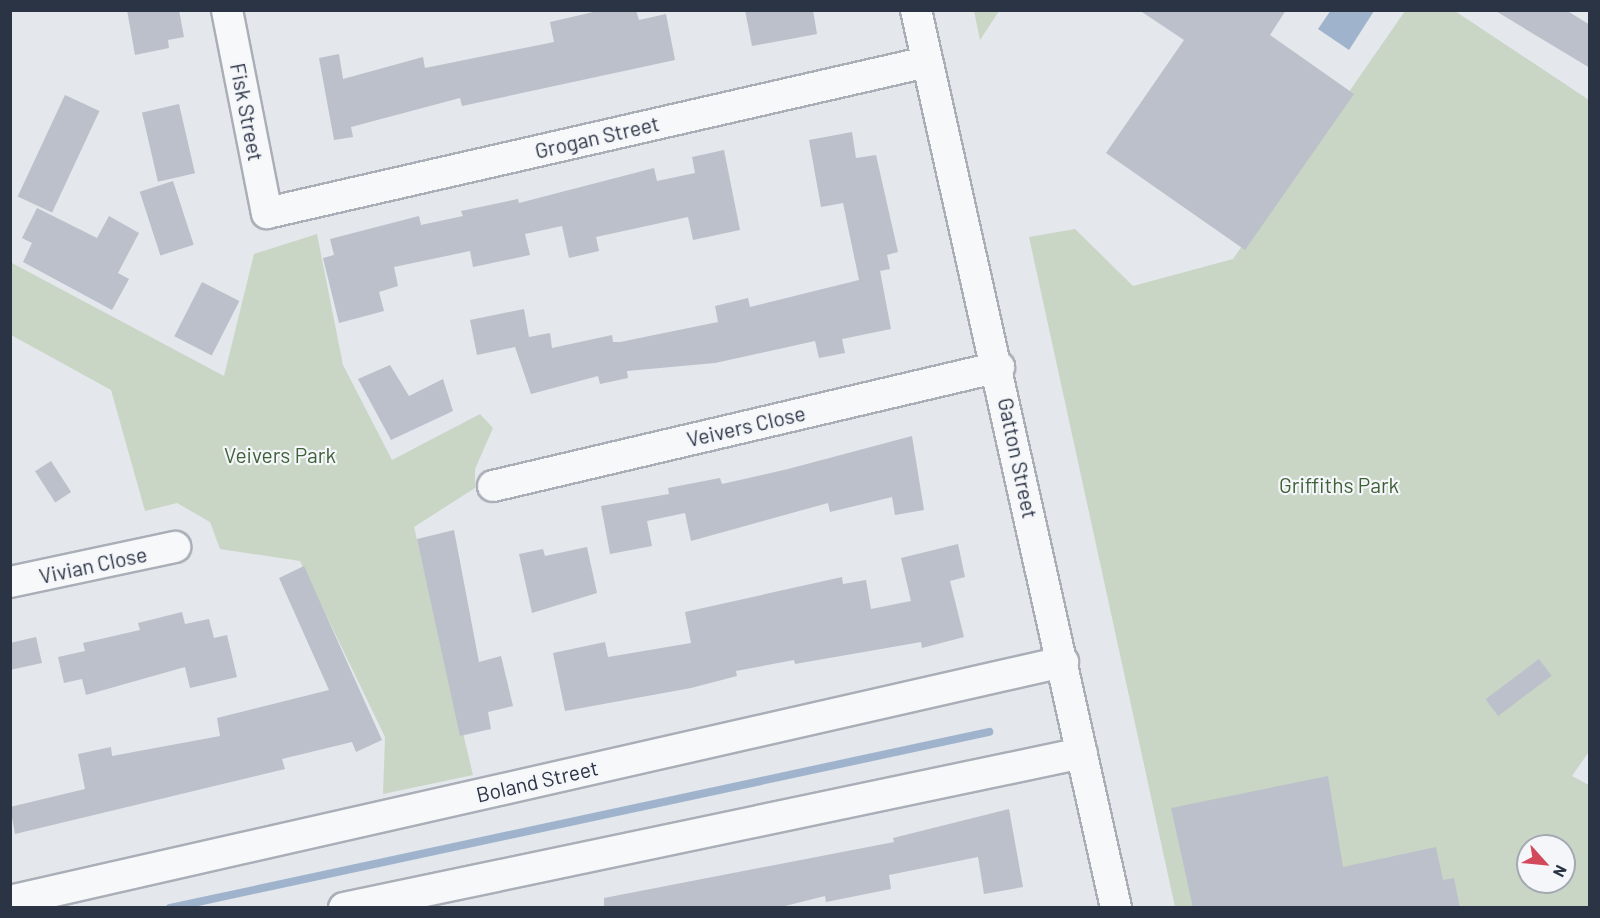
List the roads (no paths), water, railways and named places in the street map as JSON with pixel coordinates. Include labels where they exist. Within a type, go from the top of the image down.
[{"type":"street","name":"Fisk Street","points":[[227,10],[267,213]]},
{"type":"street","name":"Gatton Street","points":[[916,10],[999,367],[1116,908]]},
{"type":"street","name":"Grogan Street","points":[[267,213],[927,62]]},
{"type":"street","name":"Veivers Close","points":[[494,486],[999,367]]},
{"type":"street","name":"Vivian Close","points":[[10,582],[175,547]]},
{"type":"street","name":"Boland Street","points":[[10,900],[1063,662]]},
{"type":"street","points":[[344,908],[424,899],[1082,753]]},
{"type":"water","points":[[1331,10],[1374,10],[1349,50],[1318,29]]},
{"type":"waterway","points":[[170,908],[989,732]]},
{"type":"park label","name":"Veivers Park","points":[[280,455]]},
{"type":"park label","name":"Griffiths Park","points":[[1339,485]]}]
